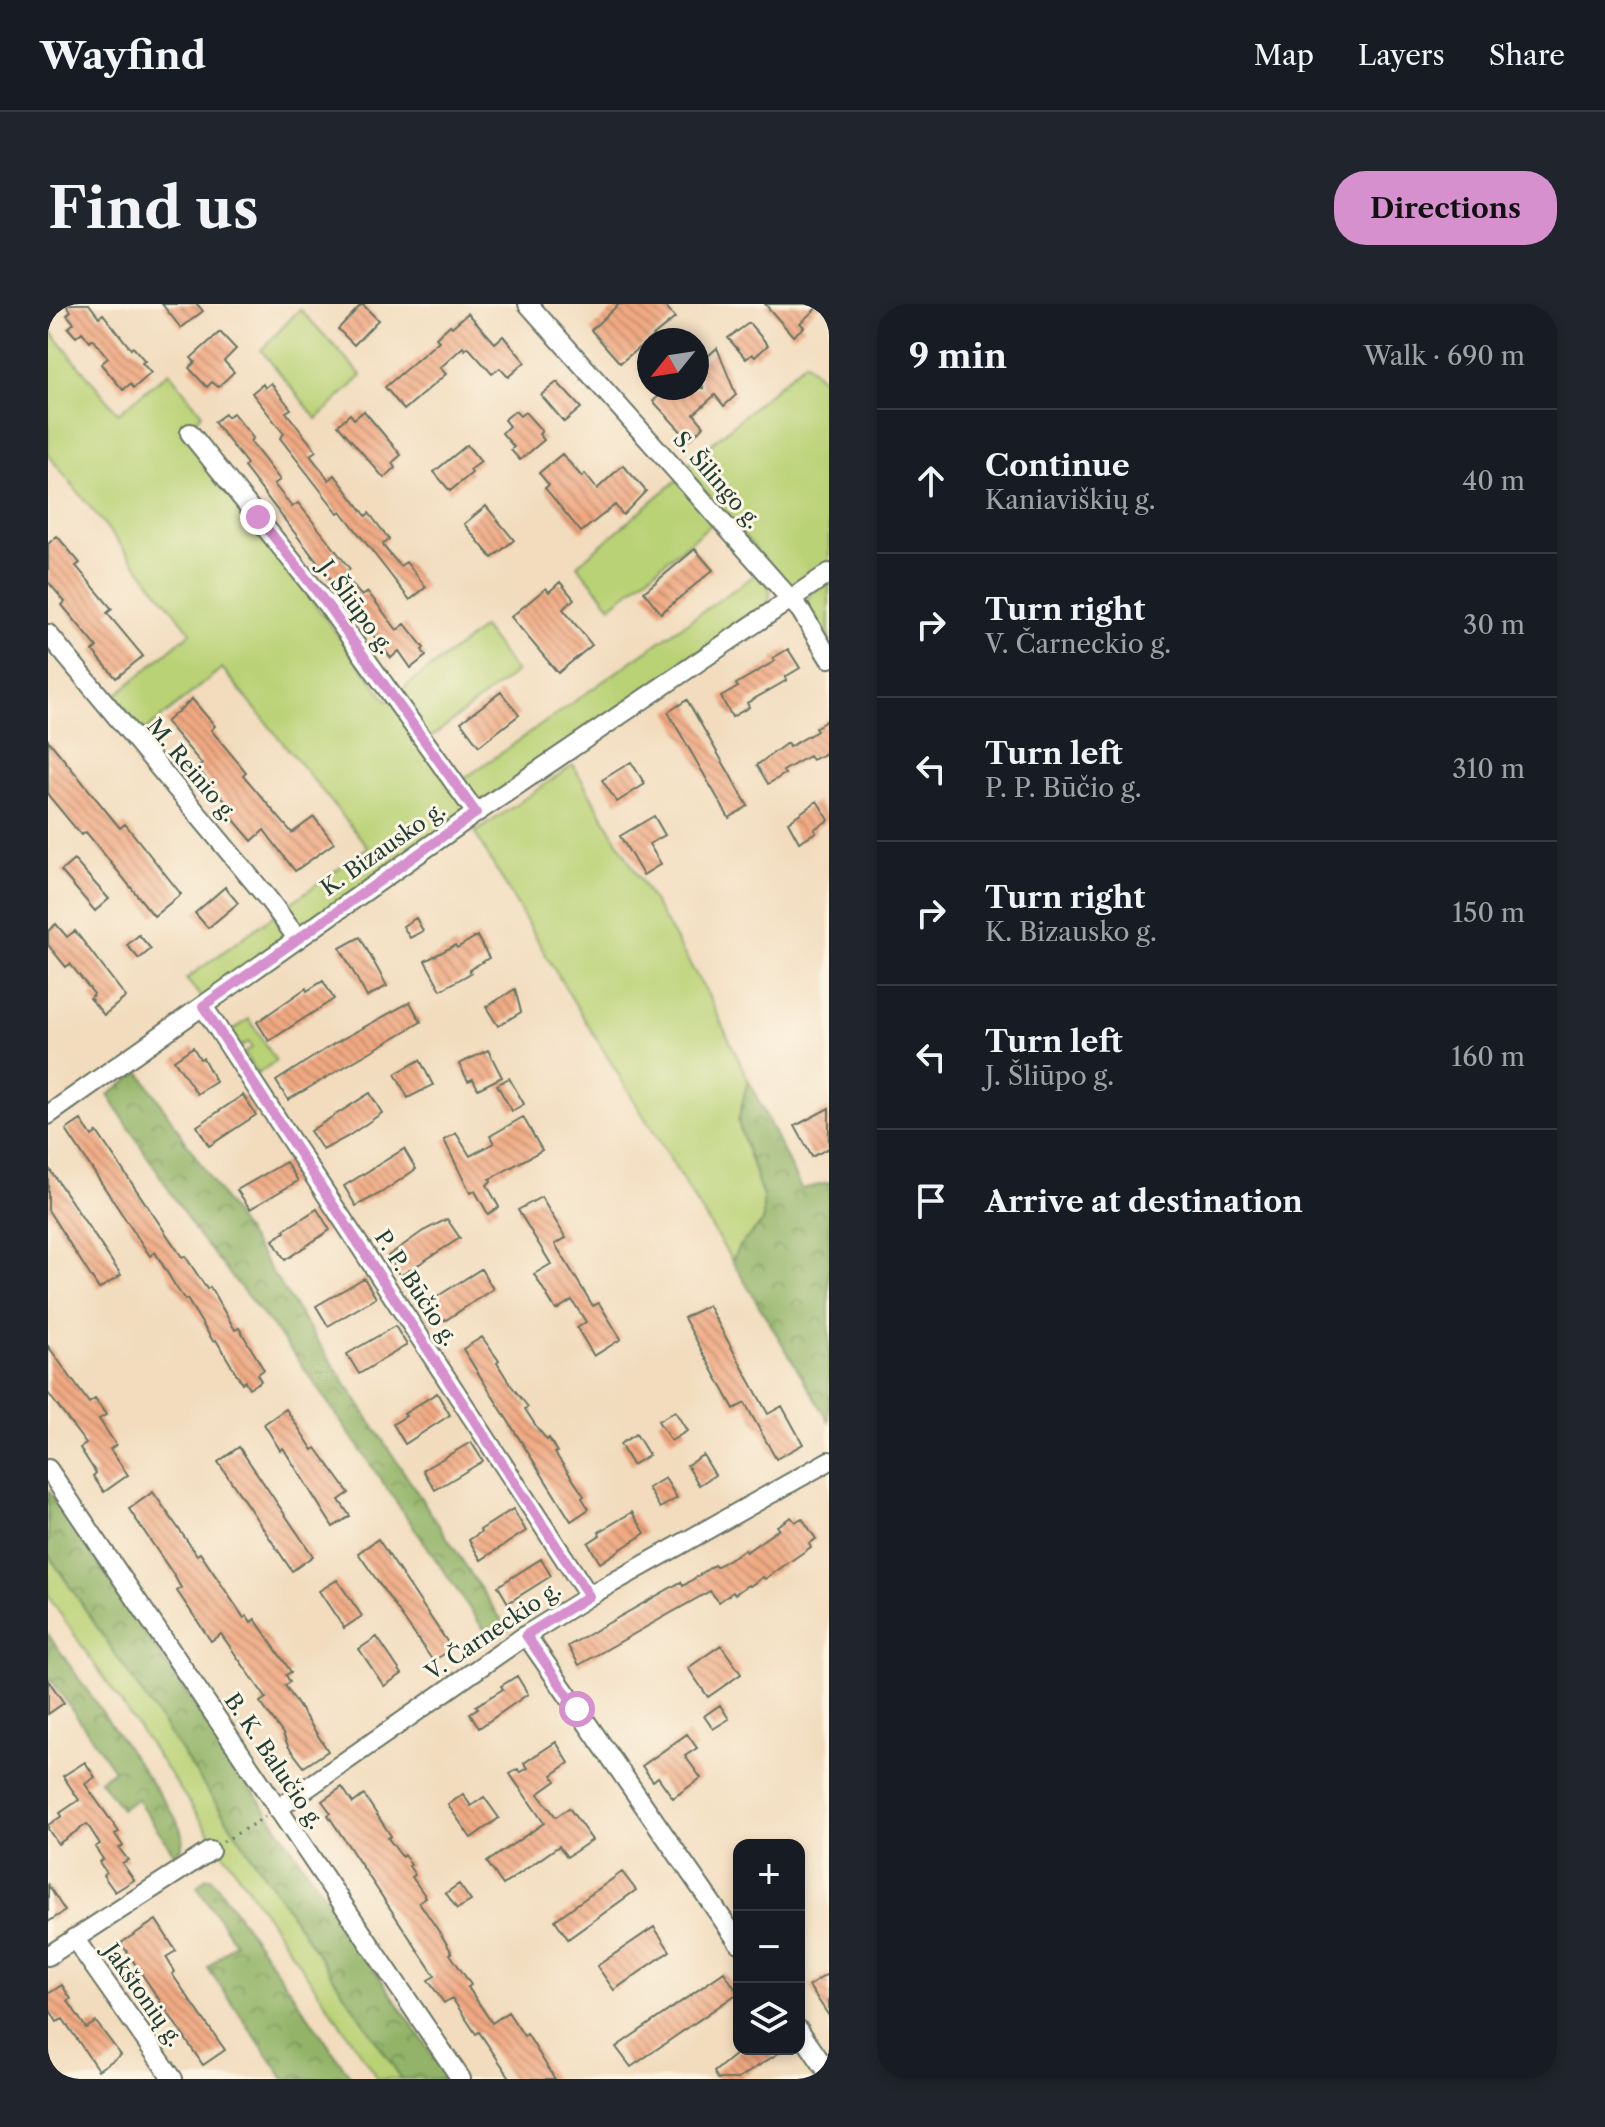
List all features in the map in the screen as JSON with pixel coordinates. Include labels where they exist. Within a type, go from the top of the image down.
[{"type":"street","name":"S. Šilingo g.","points":[[528,304],[801,611],[829,658]]},
{"type":"street","name":"J. Šliūpo g.","points":[[190,433],[328,606],[476,813]]},
{"type":"street","name":"K. Bizausko g.","points":[[48,1115],[476,813],[829,573]]},
{"type":"street","name":"M. Reinio g.","points":[[48,634],[297,938]]},
{"type":"street","name":"P. P. Būčio g.","points":[[203,1006],[589,1596]]},
{"type":"street","name":"V. Čarneckio g.","points":[[277,1809],[526,1635],[589,1596],[829,1461]]},
{"type":"street","name":"B. K. Balučio g.","points":[[48,1469],[461,2079]]},
{"type":"street","points":[[526,1635],[733,1934]]},
{"type":"street","points":[[48,1956],[210,1851]]},
{"type":"street","name":"Jakštonių g.","points":[[74,1938],[173,2079]]},
{"type":"street","points":[[805,2039],[829,2074]]},
{"type":"path","points":[[210,1851],[277,1809]]},
{"type":"green space","points":[[300,309],[362,376],[317,419],[261,350]]},
{"type":"green space","points":[[48,328],[118,413],[169,372],[202,414],[184,435],[387,701],[483,628],[516,672],[420,746],[451,788],[759,572],[769,587],[769,600],[767,605],[202,998],[186,979],[368,847],[222,668],[144,732],[115,696],[191,632],[48,455]]},
{"type":"green space","points":[[805,362],[829,387],[829,565],[792,585],[786,584],[685,467]]},
{"type":"green space","points":[[677,480],[714,522],[611,606],[577,565]]},
{"type":"green space","points":[[829,582],[829,645],[807,602],[811,594]]},
{"type":"green space","points":[[573,765],[708,995],[748,1079],[738,1122],[763,1197],[763,1222],[739,1246],[732,1261],[475,833]]},
{"type":"green space","points":[[249,1019],[276,1061],[257,1074],[244,1053],[252,1048],[248,1042],[240,1047],[231,1032]]},
{"type":"green space","points":[[140,1072],[508,1630],[492,1641],[295,1355],[198,1235],[108,1095]]},
{"type":"green space","points":[[748,1079],[801,1189],[829,1183],[829,1421],[732,1261],[739,1246],[763,1222],[763,1197],[738,1122]]},
{"type":"green space","points":[[48,1490],[449,2079],[402,2079],[48,1554]]},
{"type":"green space","points":[[48,1554],[402,2079],[378,2079],[48,1596]]},
{"type":"green space","points":[[48,1634],[175,1817],[183,1841],[175,1855],[137,1799],[121,1809],[100,1780],[114,1770],[48,1675]]},
{"type":"green space","points":[[206,1878],[212,1878],[352,2079],[284,2079],[208,1968],[235,1943],[197,1887]]},
{"type":"building","points":[[65,304],[89,304],[99,317],[103,314],[131,349],[133,347],[145,361],[142,363],[151,373],[134,388],[130,384],[123,390],[101,364],[108,358],[93,339],[90,342],[82,332],[76,337],[68,328],[74,323],[67,315],[71,311]]},
{"type":"building","points":[[162,304],[197,304],[203,311],[181,328]]},
{"type":"building","points":[[362,304],[378,320],[354,345],[338,329]]},
{"type":"building","points":[[619,304],[663,304],[675,318],[663,328],[637,328],[637,349],[620,363],[591,330]]},
{"type":"building","points":[[765,304],[821,304],[800,323],[804,327],[793,336]]},
{"type":"building","points":[[468,313],[495,343],[503,336],[525,362],[508,377],[500,368],[492,374],[468,347],[465,350],[463,347],[440,368],[446,374],[404,410],[385,387],[439,341],[436,338],[450,325],[452,327]]},
{"type":"building","points":[[749,323],[768,345],[755,357],[752,354],[746,359],[728,338]]},
{"type":"building","points":[[220,332],[236,349],[224,361],[234,372],[218,387],[212,382],[207,387],[189,368],[195,362],[191,358]]},
{"type":"building","points":[[717,348],[736,395],[724,406],[715,395],[694,414],[704,426],[689,440],[653,401],[709,400],[709,355]]},
{"type":"building","points":[[557,382],[581,408],[564,422],[541,395]]},
{"type":"building","points":[[271,383],[291,409],[286,412],[316,451],[310,455],[329,480],[335,475],[366,516],[369,513],[389,539],[383,544],[384,547],[400,566],[406,562],[426,587],[410,600],[280,438],[284,434],[252,393],[263,384],[265,388]]},
{"type":"building","points":[[364,411],[401,455],[392,463],[395,468],[384,478],[338,425],[350,414],[354,419]]},
{"type":"building","points":[[515,411],[520,416],[525,412],[542,431],[539,434],[544,440],[520,460],[502,433],[509,426],[504,420]]},
{"type":"building","points":[[233,413],[280,480],[274,484],[292,507],[298,503],[330,543],[350,569],[344,574],[359,593],[362,596],[368,592],[397,630],[405,624],[424,648],[422,650],[426,656],[411,668],[399,651],[391,658],[244,467],[247,464],[214,422],[225,414],[227,417]]},
{"type":"building","points":[[467,445],[481,462],[450,491],[434,472]]},
{"type":"building","points":[[562,454],[597,489],[623,465],[646,491],[623,515],[615,505],[581,532],[545,488],[549,485],[539,473]]},
{"type":"building","points":[[486,506],[514,540],[492,558],[464,524]]},
{"type":"building","points":[[57,536],[80,563],[76,566],[112,609],[107,613],[143,656],[116,678],[93,651],[97,647],[62,605],[65,602],[48,582],[48,544]]},
{"type":"building","points":[[695,549],[713,570],[661,613],[644,592]]},
{"type":"building","points":[[560,582],[574,599],[563,609],[592,645],[558,673],[511,617],[546,588],[549,592]]},
{"type":"building","points":[[788,649],[800,668],[785,677],[787,680],[747,703],[749,707],[732,717],[721,697]]},
{"type":"building","points":[[501,692],[519,715],[479,746],[461,722]]},
{"type":"building","points":[[192,699],[215,726],[211,730],[246,772],[243,775],[292,833],[314,817],[334,843],[295,871],[264,830],[252,841],[228,813],[232,809],[197,768],[202,764],[166,722]]},
{"type":"building","points":[[687,700],[748,806],[729,818],[668,712]]},
{"type":"building","points":[[829,719],[829,752],[812,760],[809,756],[768,784],[757,765],[787,743],[789,747],[817,731],[815,728]]},
{"type":"building","points":[[48,740],[120,828],[125,824],[181,894],[154,916],[86,832],[81,835],[48,795]]},
{"type":"building","points":[[631,762],[645,784],[617,802],[602,780]]},
{"type":"building","points":[[817,801],[829,820],[799,842],[788,822]]},
{"type":"building","points":[[654,816],[665,835],[649,844],[661,864],[643,875],[620,836]]},
{"type":"building","points":[[74,860],[109,899],[95,911],[61,871]]},
{"type":"building","points":[[225,887],[238,903],[208,928],[195,913]]},
{"type":"building","points":[[416,918],[423,931],[410,938],[403,926]]},
{"type":"building","points":[[56,924],[67,937],[75,931],[126,997],[104,1015],[90,998],[94,994],[70,964],[66,967],[48,945],[48,931]]},
{"type":"building","points":[[139,935],[151,949],[139,959],[127,945]]},
{"type":"building","points":[[477,936],[489,958],[469,970],[471,973],[441,990],[425,961]]},
{"type":"building","points":[[360,937],[387,986],[367,997],[340,948]]},
{"type":"building","points":[[323,981],[334,999],[269,1041],[257,1022],[306,988],[307,991]]},
{"type":"building","points":[[515,989],[521,1012],[498,1026],[486,1007]]},
{"type":"building","points":[[410,1002],[421,1022],[288,1100],[276,1081],[335,1043]]},
{"type":"building","points":[[193,1047],[216,1082],[197,1094],[174,1060]]},
{"type":"building","points":[[488,1050],[502,1077],[478,1089],[473,1079],[468,1081],[459,1064]]},
{"type":"building","points":[[420,1060],[433,1085],[408,1098],[395,1074]]},
{"type":"building","points":[[509,1078],[524,1104],[512,1111],[497,1085]]},
{"type":"building","points":[[370,1093],[382,1113],[323,1150],[310,1131]]},
{"type":"building","points":[[243,1095],[256,1115],[209,1146],[197,1126]]},
{"type":"building","points":[[829,1108],[829,1148],[812,1157],[795,1126]]},
{"type":"building","points":[[523,1117],[542,1150],[490,1179],[487,1185],[499,1207],[488,1214],[475,1191],[470,1193],[444,1140],[456,1133],[470,1156],[494,1143],[490,1136]]},
{"type":"building","points":[[81,1120],[92,1136],[97,1132],[182,1257],[185,1256],[207,1289],[210,1287],[235,1330],[239,1328],[264,1370],[257,1374],[261,1381],[249,1388],[245,1381],[242,1383],[155,1252],[150,1256],[66,1130]]},
{"type":"building","points":[[404,1149],[416,1169],[356,1206],[344,1186]]},
{"type":"building","points":[[286,1162],[298,1181],[250,1209],[237,1190]]},
{"type":"building","points":[[48,1167],[121,1275],[99,1289],[48,1210]]},
{"type":"building","points":[[541,1197],[566,1238],[555,1244],[593,1306],[599,1303],[621,1339],[594,1356],[577,1328],[586,1322],[572,1300],[556,1310],[534,1274],[551,1264],[518,1210]]},
{"type":"building","points":[[317,1209],[330,1230],[285,1260],[273,1240]]},
{"type":"building","points":[[447,1219],[460,1238],[400,1276],[388,1256],[423,1231]]},
{"type":"building","points":[[481,1269],[493,1289],[433,1326],[422,1306]]},
{"type":"building","points":[[364,1278],[376,1298],[328,1326],[316,1306]]},
{"type":"building","points":[[708,1305],[768,1414],[782,1406],[803,1444],[776,1459],[745,1403],[734,1409],[684,1318]]},
{"type":"building","points":[[395,1326],[407,1345],[359,1374],[347,1354]]},
{"type":"building","points":[[482,1337],[510,1384],[528,1407],[525,1409],[547,1440],[549,1438],[555,1453],[584,1496],[582,1498],[589,1509],[571,1521],[463,1349]]},
{"type":"building","points":[[48,1346],[89,1403],[95,1399],[106,1415],[99,1419],[116,1445],[110,1449],[128,1475],[104,1492],[80,1448],[86,1444],[48,1393]]},
{"type":"building","points":[[437,1393],[450,1415],[405,1444],[393,1424]]},
{"type":"building","points":[[286,1409],[313,1450],[316,1448],[349,1493],[339,1500],[350,1516],[333,1527],[283,1448],[280,1450],[264,1424]]},
{"type":"building","points":[[675,1411],[687,1431],[671,1441],[658,1421]]},
{"type":"building","points":[[636,1434],[649,1455],[632,1465],[620,1444]]},
{"type":"building","points":[[471,1442],[483,1461],[435,1490],[423,1470]]},
{"type":"building","points":[[239,1447],[313,1556],[292,1571],[218,1462]]},
{"type":"building","points":[[703,1455],[715,1475],[699,1485],[687,1465]]},
{"type":"building","points":[[665,1478],[677,1498],[660,1508],[648,1488]]},
{"type":"building","points":[[153,1492],[244,1618],[247,1616],[251,1622],[255,1619],[291,1672],[286,1675],[290,1682],[285,1685],[328,1751],[304,1767],[260,1702],[266,1698],[221,1634],[211,1641],[177,1591],[181,1588],[175,1577],[129,1509]]},
{"type":"building","points":[[513,1509],[526,1531],[481,1560],[469,1540]]},
{"type":"building","points":[[632,1512],[645,1533],[600,1563],[588,1543],[600,1535],[599,1532]]},
{"type":"building","points":[[791,1517],[795,1522],[802,1518],[816,1539],[809,1543],[811,1547],[765,1579],[763,1577],[735,1594],[733,1592],[719,1602],[710,1591],[579,1665],[568,1646],[681,1582],[683,1586],[714,1565],[716,1567],[744,1550],[746,1552]]},
{"type":"building","points":[[378,1539],[452,1649],[433,1661],[358,1553]]},
{"type":"building","points":[[541,1559],[551,1576],[508,1603],[498,1586]]},
{"type":"building","points":[[337,1580],[362,1616],[344,1628],[319,1591]]},
{"type":"building","points":[[377,1637],[402,1674],[384,1686],[359,1649]]},
{"type":"building","points":[[721,1645],[741,1674],[708,1697],[688,1668]]},
{"type":"building","points":[[517,1676],[528,1694],[479,1728],[470,1713]]},
{"type":"building","points":[[48,1680],[64,1703],[48,1714]]},
{"type":"building","points":[[720,1705],[729,1719],[713,1729],[704,1716]]},
{"type":"building","points":[[687,1734],[697,1748],[685,1756],[701,1778],[673,1798],[658,1777],[653,1781],[642,1766]]},
{"type":"building","points":[[556,1742],[569,1763],[552,1775],[556,1781],[538,1794],[556,1817],[569,1808],[592,1840],[567,1857],[559,1846],[503,1885],[487,1862],[544,1823],[510,1774],[528,1768],[524,1763]]},
{"type":"building","points":[[85,1762],[95,1777],[85,1784],[119,1832],[115,1834],[123,1846],[119,1848],[128,1860],[122,1863],[134,1880],[115,1892],[103,1875],[106,1872],[99,1862],[103,1859],[95,1847],[100,1844],[87,1824],[58,1844],[48,1829],[48,1825],[62,1816],[60,1813],[79,1800],[63,1776]]},
{"type":"building","points":[[342,1787],[353,1803],[364,1795],[391,1836],[388,1838],[411,1865],[415,1875],[412,1877],[426,1897],[419,1902],[492,2023],[508,2012],[524,2036],[527,2034],[555,2079],[511,2079],[452,1998],[444,2003],[428,1980],[435,1976],[328,1815],[331,1813],[322,1801]]},
{"type":"building","points":[[463,1794],[471,1806],[484,1797],[499,1818],[471,1838],[448,1805]]},
{"type":"building","points":[[622,1872],[636,1890],[568,1939],[555,1920]]},
{"type":"building","points":[[459,1884],[471,1901],[457,1909],[446,1893]]},
{"type":"building","points":[[48,1885],[65,1911],[48,1922]]},
{"type":"building","points":[[156,1920],[176,1951],[166,1957],[175,1972],[172,1974],[225,2050],[203,2065],[121,1943]]},
{"type":"building","points":[[654,1927],[670,1951],[614,1990],[597,1966]]},
{"type":"building","points":[[724,1972],[733,1986],[733,1996],[631,2067],[616,2047]]},
{"type":"building","points":[[829,1973],[829,2016],[809,1986]]},
{"type":"building","points":[[62,1985],[71,1999],[68,2001],[86,2028],[96,2022],[121,2055],[98,2070],[63,2019],[57,2022],[48,2007],[48,1994]]},
{"type":"building","points":[[735,2055],[776,2055],[738,2079],[718,2079],[714,2072]]},
{"type":"route","points":[[258,517],[328,606],[476,813],[203,1006],[589,1596],[526,1635],[577,1709]]}]
